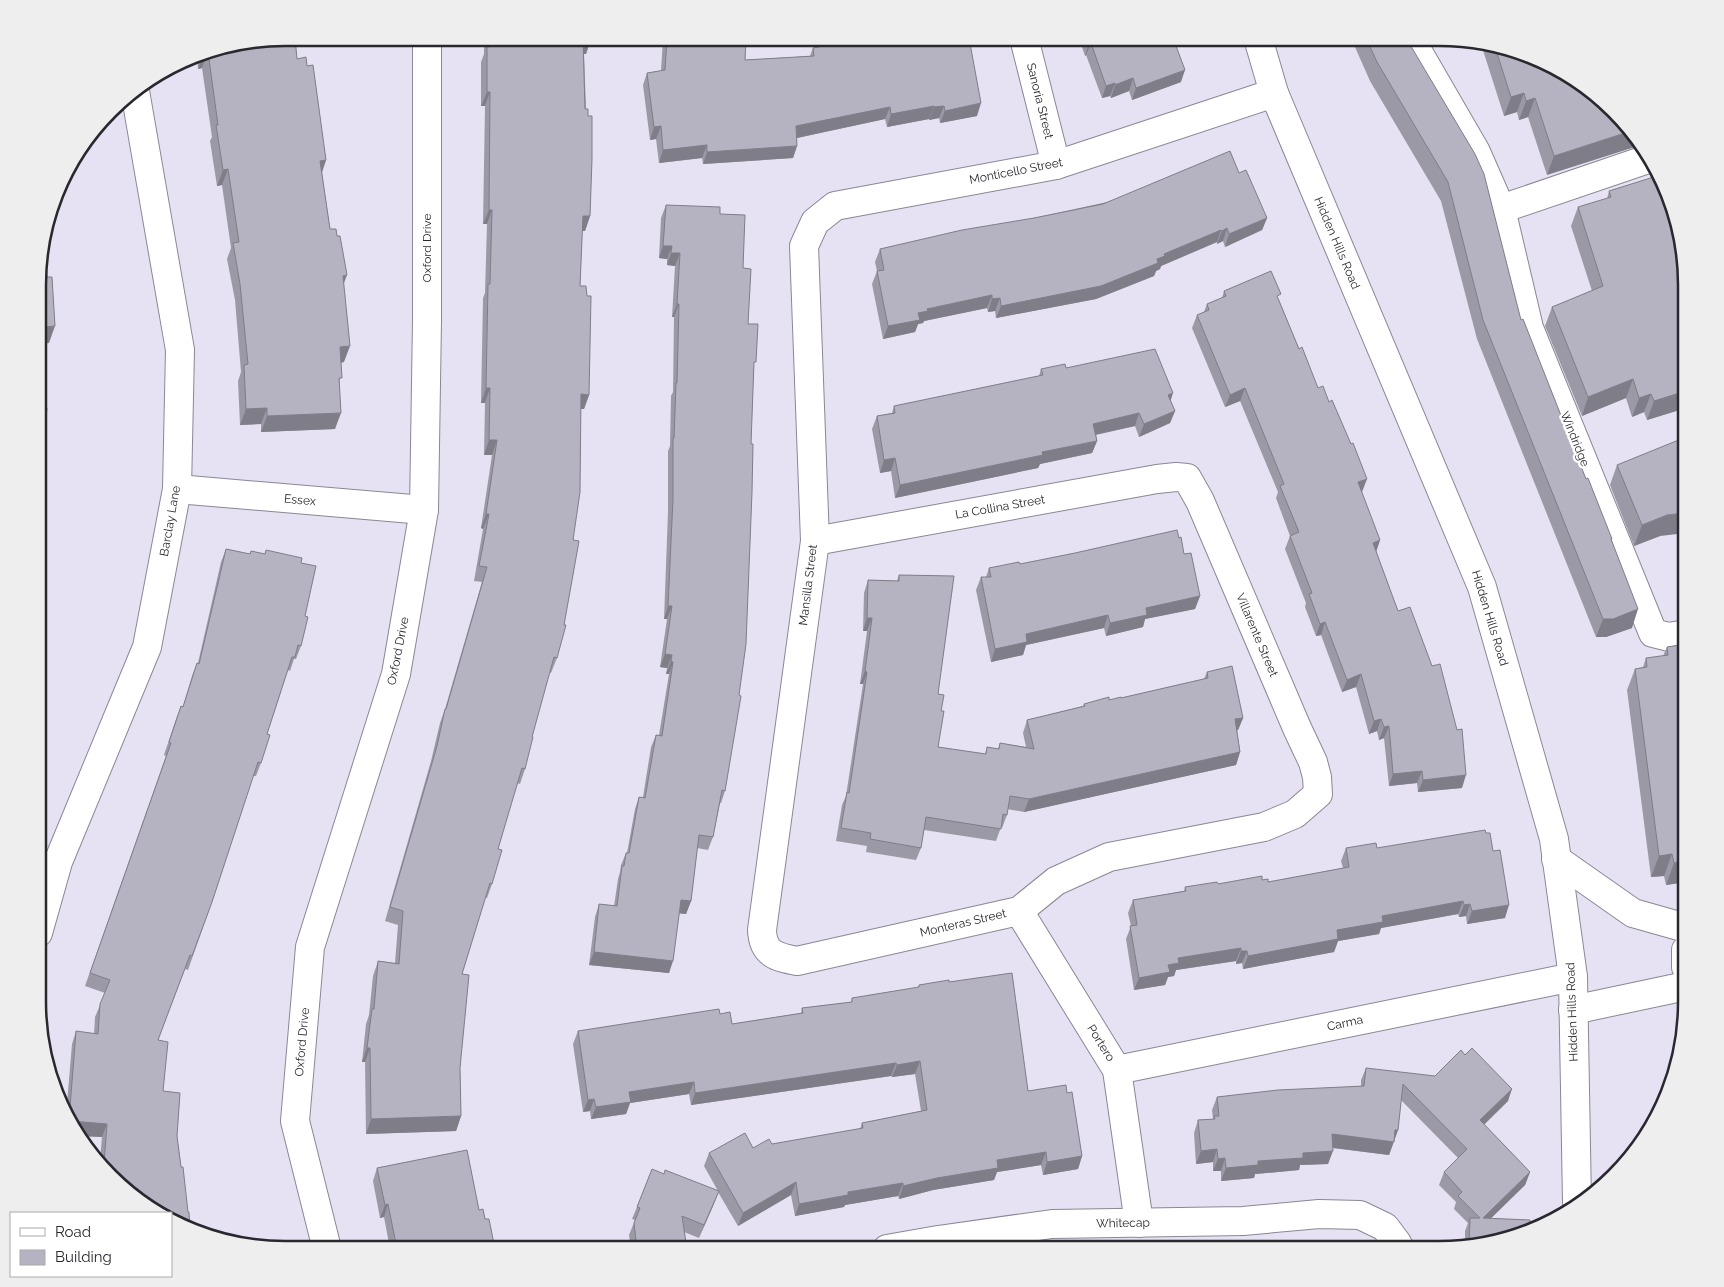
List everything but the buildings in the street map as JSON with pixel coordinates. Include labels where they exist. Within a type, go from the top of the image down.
[{"type":"street","name":"Oxford Drive","points":[[325,1241],[295,1121],[310,947],[396,674],[424,510],[427,320],[427,46]]},
{"type":"street","name":"Sanoria Street","points":[[1026,46],[1056,165]]},
{"type":"street","name":"Hidden Hills Road","points":[[1260,46],[1274,93],[1482,587],[1554,839],[1573,976],[1577,1196]]},
{"type":"street","name":"Windridge","points":[[1415,46],[1476,152],[1501,209],[1529,328],[1654,633],[1669,637],[1678,635]]},
{"type":"street","name":"Monticello Street","points":[[815,222],[834,206],[1056,165],[1274,93]]},
{"type":"street","name":"Barclay Lane","points":[[46,905],[58,862],[147,647],[177,489],[180,350],[136,99]]},
{"type":"street","points":[[1501,209],[1643,161]]},
{"type":"street","name":"Mansilla Street","points":[[765,948],[762,930],[814,541],[804,246],[815,222]]},
{"type":"street","name":"La Collina Street","points":[[814,541],[1157,479],[1187,478]]},
{"type":"street","name":"Villarente Street","points":[[1187,478],[1200,501],[1313,762],[1318,777],[1318,794]]},
{"type":"street","name":"Essex","points":[[177,489],[424,510]]},
{"type":"street","name":"Monteras Street","points":[[765,948],[774,955],[798,960],[1019,910],[1056,881],[1109,857],[1264,826],[1295,814],[1318,794]]},
{"type":"street","points":[[1556,859],[1633,913],[1678,926]]},
{"type":"street","name":"Portero","points":[[1019,910],[1117,1070],[1139,1223]]},
{"type":"street","name":"Carma","points":[[1117,1070],[1573,976]]},
{"type":"street","points":[[1573,1010],[1678,988]]},
{"type":"street","name":"Whitecap","points":[[932,1241],[1052,1224],[1243,1221],[1319,1214],[1360,1215],[1385,1227],[1396,1241]]}]
